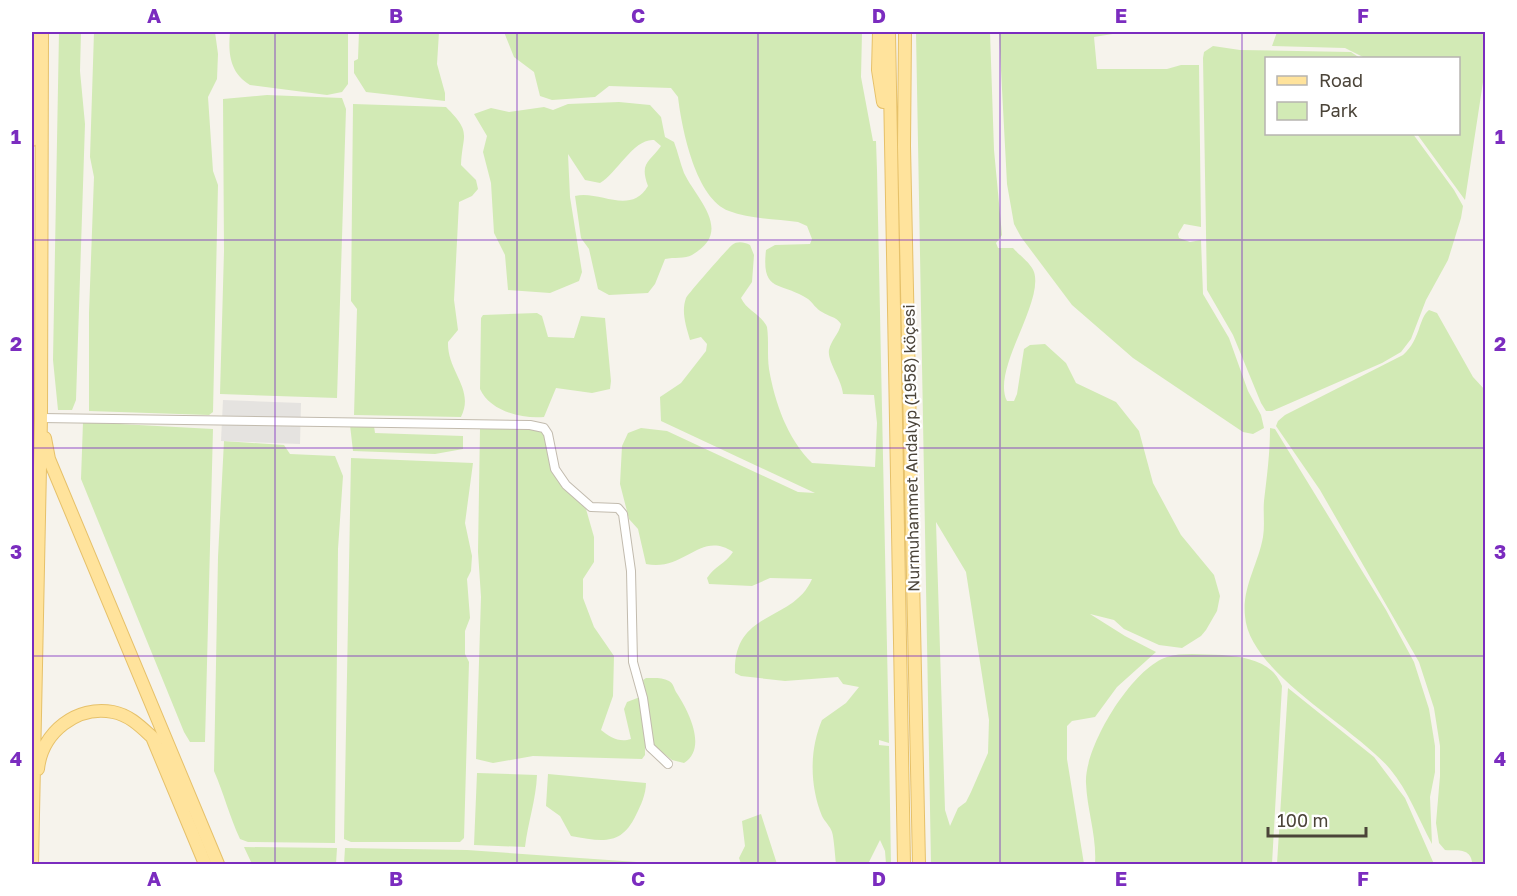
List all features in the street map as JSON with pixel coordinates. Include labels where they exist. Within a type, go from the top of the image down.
[{"type":"main road","points":[[32,140],[34,32]]},
{"type":"main road","points":[[32,864],[41,418],[42,32]]},
{"type":"main road","points":[[879,32],[878,70],[890,147]]},
{"type":"main road","name":"Nurmuhammet Andalyp (1958) köçesi","points":[[889,32],[904,864]]},
{"type":"main road","name":"Nurmuhammet Andalyp (1958) köçesi","points":[[905,32],[904,146],[919,864]]},
{"type":"main road","points":[[41,418],[49,459],[219,864]]},
{"type":"main road","points":[[32,842],[39,762],[51,734],[72,717],[93,711],[115,712],[136,722],[152,737],[205,864]]},
{"type":"street","points":[[41,418],[530,425],[544,428],[548,434],[552,460],[561,480],[591,507],[618,508],[623,514],[631,571],[633,662],[643,698],[650,747],[668,764]]},
{"type":"green space","points":[[59,32],[81,32],[80,71],[85,124],[76,400],[72,410],[58,410],[53,360]]},
{"type":"green space","points":[[94,32],[215,32],[218,54],[217,79],[208,97],[213,171],[218,185],[213,412],[209,415],[89,411],[89,313],[94,177],[90,157]]},
{"type":"green space","points":[[230,32],[348,32],[348,84],[342,92],[327,95],[250,85],[234,69],[229,48]]},
{"type":"green space","points":[[359,32],[439,32],[437,64],[445,101],[366,92],[354,73],[354,61],[358,59]]},
{"type":"green space","points":[[504,32],[862,32],[861,77],[873,141],[876,141],[889,743],[879,740],[879,745],[889,746],[891,864],[886,864],[885,851],[880,840],[868,864],[836,864],[832,832],[822,816],[815,793],[813,756],[822,720],[846,703],[859,687],[843,684],[838,677],[785,681],[741,676],[735,673],[737,652],[753,627],[792,603],[803,593],[812,579],[770,578],[752,586],[709,584],[707,578],[710,574],[733,552],[711,546],[701,548],[671,562],[660,565],[646,564],[638,529],[629,519],[620,484],[622,446],[628,433],[641,428],[667,431],[798,492],[815,493],[661,421],[660,397],[681,383],[706,351],[707,344],[701,337],[690,340],[684,314],[686,298],[729,248],[738,242],[750,245],[754,255],[752,282],[741,298],[767,327],[768,364],[772,382],[783,419],[796,443],[812,463],[875,467],[877,423],[874,395],[843,394],[829,354],[830,346],[841,324],[835,318],[820,311],[808,299],[775,284],[767,274],[766,250],[775,245],[810,244],[812,239],[807,226],[798,222],[737,214],[717,204],[699,178],[687,144],[678,97],[671,88],[609,86],[595,97],[552,100],[540,96],[534,72],[514,57]]},
{"type":"green space","points":[[916,32],[990,32],[994,150],[1002,235],[996,243],[998,248],[1013,248],[1028,262],[1034,272],[1035,285],[1032,301],[1006,372],[1004,388],[1007,401],[1014,401],[1017,394],[1024,349],[1030,345],[1045,344],[1066,363],[1076,383],[1116,402],[1139,431],[1153,483],[1181,535],[1214,575],[1220,596],[1217,611],[1206,630],[1182,648],[1159,645],[1124,629],[1114,620],[1090,614],[1156,652],[1117,687],[1095,717],[1072,721],[1067,726],[1067,759],[1084,864],[931,864]],"holes":[[[936,522],[966,572],[989,720],[988,753],[966,802],[958,808],[950,826],[945,810]]]},
{"type":"green space","points":[[999,32],[1125,32],[1094,37],[1097,69],[1167,69],[1181,65],[1199,65],[1201,227],[1184,224],[1178,234],[1179,238],[1190,242],[1201,240],[1203,294],[1229,338],[1248,391],[1261,415],[1264,428],[1253,434],[1243,432],[1133,358],[1072,305],[1021,237],[1014,224],[1007,184]]},
{"type":"green space","points":[[1277,32],[1482,32],[1485,41],[1485,69],[1465,200],[1418,135],[1460,135],[1460,57],[1363,57],[1345,48],[1272,46]]},
{"type":"green space","points":[[1213,46],[1240,50],[1351,52],[1358,57],[1265,57],[1265,135],[1414,135],[1463,206],[1448,260],[1426,300],[1411,339],[1401,352],[1382,363],[1272,411],[1266,411],[1261,403],[1233,335],[1207,290],[1204,52]]},
{"type":"green space","points":[[267,95],[342,98],[346,109],[337,398],[220,394],[224,251],[223,99]]},
{"type":"green space","points":[[619,102],[650,105],[661,117],[665,137],[674,142],[684,173],[709,215],[710,236],[704,246],[692,255],[665,259],[655,284],[648,293],[609,295],[598,289],[589,249],[581,238],[575,196],[585,195],[624,201],[641,195],[648,186],[645,167],[661,146],[654,140],[640,144],[600,183],[585,180],[568,154],[570,197],[582,272],[579,281],[550,293],[508,290],[505,255],[494,233],[491,183],[483,152],[487,136],[474,114],[491,108],[509,112],[544,107],[553,110],[568,104]]},
{"type":"green space","points":[[353,104],[446,107],[463,129],[461,165],[476,180],[478,189],[472,196],[459,202],[454,300],[458,330],[448,342],[449,353],[465,398],[461,417],[354,415],[357,309],[351,301]]},
{"type":"green space","points":[[1429,310],[1437,313],[1473,377],[1485,390],[1485,864],[1469,864],[1472,862],[1468,854],[1462,851],[1445,850],[1439,843],[1436,823],[1440,746],[1434,708],[1419,662],[1320,490],[1276,426],[1285,415],[1403,355],[1409,349]]},
{"type":"green space","points":[[537,313],[542,316],[548,337],[574,338],[581,316],[605,318],[610,389],[592,393],[556,388],[544,417],[526,417],[507,412],[485,397],[480,389],[481,318],[483,315]]},
{"type":"green space","points":[[83,422],[213,429],[205,742],[190,742],[184,732],[81,479]]},
{"type":"green space","points":[[350,425],[374,426],[375,433],[463,436],[463,449],[435,454],[353,451]]},
{"type":"green space","points":[[1270,428],[1275,429],[1386,610],[1414,662],[1429,709],[1435,746],[1435,772],[1430,797],[1432,844],[1408,796],[1390,769],[1374,752],[1283,678],[1264,658],[1251,637],[1245,616],[1245,605],[1248,586],[1263,537]]},
{"type":"green space","points":[[480,429],[542,429],[546,434],[556,478],[586,509],[594,537],[594,562],[583,579],[583,598],[594,627],[614,656],[613,696],[601,730],[619,740],[631,739],[624,709],[627,702],[640,697],[645,727],[645,755],[642,759],[533,756],[493,763],[476,759],[481,597],[478,552]]},
{"type":"green space","points":[[224,441],[284,445],[290,454],[335,456],[343,476],[338,549],[335,843],[248,842],[240,839],[214,771],[218,557]]},
{"type":"green space","points":[[351,458],[473,463],[465,523],[472,556],[471,571],[467,579],[470,618],[465,631],[465,654],[469,662],[464,838],[460,842],[351,842],[344,839]]},
{"type":"green space","points":[[1173,655],[1222,655],[1249,659],[1265,666],[1278,678],[1282,686],[1272,864],[1095,864],[1095,844],[1086,783],[1087,768],[1102,730],[1113,711],[1125,692],[1153,664]]},
{"type":"green space","points":[[660,678],[670,682],[686,709],[694,729],[695,748],[684,763],[672,760],[653,745],[643,680]]},
{"type":"green space","points":[[1288,688],[1374,757],[1405,798],[1434,864],[1277,864]]},
{"type":"green space","points":[[477,773],[537,775],[525,847],[474,845]]},
{"type":"green space","points":[[548,774],[646,783],[645,791],[640,807],[630,825],[617,837],[601,840],[571,836],[560,816],[546,806]]},
{"type":"green space","points":[[761,814],[777,864],[741,864],[739,858],[745,846],[742,821]]},
{"type":"green space","points":[[244,847],[337,848],[336,864],[252,864]]},
{"type":"green space","points":[[345,848],[467,850],[637,862],[638,864],[344,864]]},
{"type":"shaded area","points":[[223,400],[301,403],[300,444],[221,441]]}]
